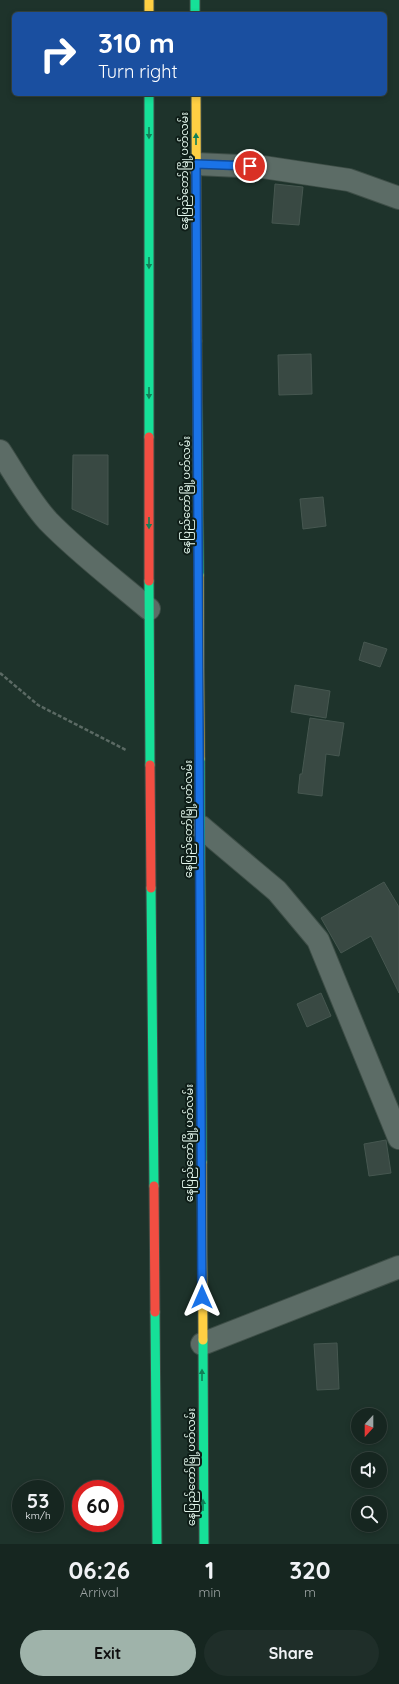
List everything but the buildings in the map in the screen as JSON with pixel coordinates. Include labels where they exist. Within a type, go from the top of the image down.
[{"type":"main road","points":[[149,0],[149,12]]},
{"type":"main road","points":[[195,0],[195,12]]},
{"type":"main road","points":[[149,96],[149,609],[157,1544]]},
{"type":"main road","name":"နေပြည်တော်မြို့ပတ်လမ်း","points":[[196,96],[204,1544]]},
{"type":"street","points":[[196,164],[263,167],[349,180],[399,198]]},
{"type":"street","points":[[0,451],[32,500],[48,520],[74,545],[149,609]]},
{"type":"street","points":[[200,826],[277,891],[318,940],[399,1138]]},
{"type":"street","points":[[202,1344],[399,1267]]},
{"type":"path","points":[[0,673],[38,705],[150,762]]},
{"type":"traffic: fast","points":[[195,0],[195,12]]},
{"type":"traffic: fast","points":[[149,96],[149,437]]},
{"type":"traffic: fast","points":[[197,341],[199,575]]},
{"type":"traffic: fast","points":[[149,581],[150,765]]},
{"type":"traffic: fast","points":[[200,759],[202,1162]]},
{"type":"traffic: fast","points":[[151,888],[154,1186]]},
{"type":"traffic: fast","points":[[155,1312],[157,1544]]},
{"type":"traffic: fast","points":[[203,1340],[204,1544]]},
{"type":"traffic: slow","points":[[149,0],[149,12]]},
{"type":"traffic: slow","points":[[196,96],[197,341]]},
{"type":"traffic: slow","points":[[199,575],[200,759]]},
{"type":"traffic: slow","points":[[202,1162],[203,1340]]},
{"type":"traffic: jam","points":[[149,437],[149,581]]},
{"type":"traffic: jam","points":[[150,765],[151,888]]},
{"type":"traffic: jam","points":[[154,1186],[155,1312]]},
{"type":"route","points":[[202,1297],[196,164],[250,166]]}]
